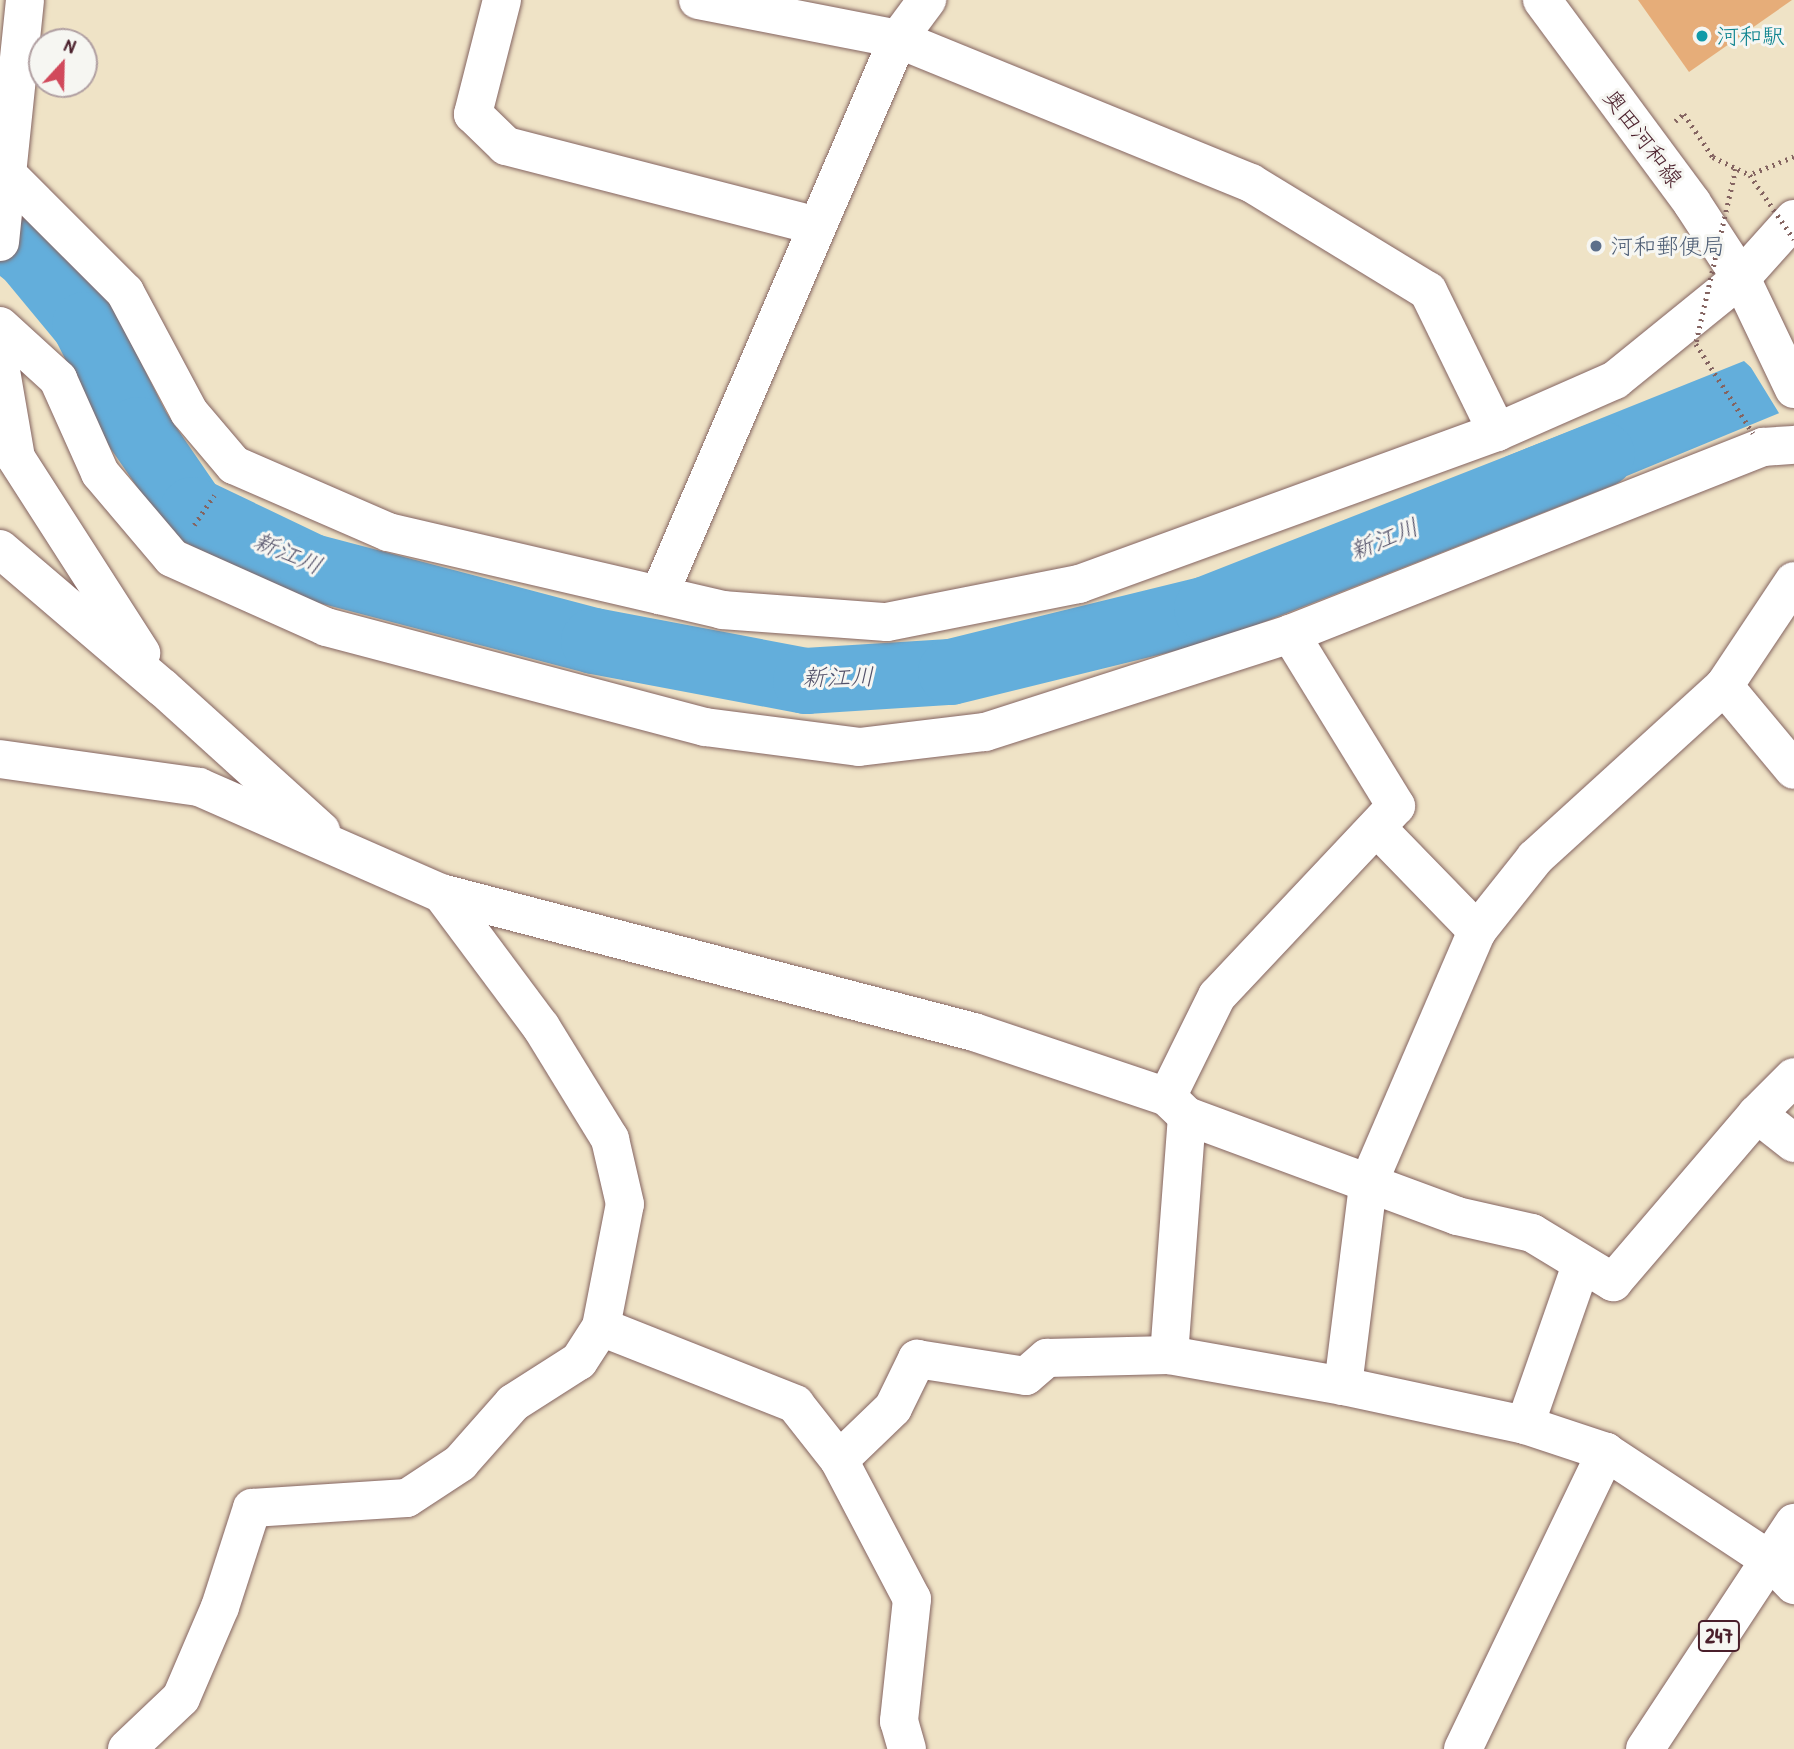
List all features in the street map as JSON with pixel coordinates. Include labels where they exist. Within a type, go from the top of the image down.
[{"type":"main road","points":[[0,242],[4,170],[25,0]]},
{"type":"main road","points":[[502,0],[473,114],[506,146],[814,225]]},
{"type":"main road","points":[[698,0],[898,39],[1251,183],[1428,291],[1497,432]]},
{"type":"main road","points":[[659,595],[814,225],[898,39],[927,0]]},
{"type":"main road","name":"奥田河和線","points":[[1542,0],[1692,203],[1741,278],[1794,389]]},
{"type":"main road","points":[[4,170],[125,292],[189,412],[233,464],[388,531],[722,610],[887,622],[1079,584],[1497,432],[1615,380],[1741,278],[1794,219]]},
{"type":"main road","points":[[0,326],[58,379],[100,473],[172,558],[326,627],[705,727],[859,747],[985,732],[1290,634],[1763,447],[1794,445]]},
{"type":"main road","points":[[0,365],[16,458],[163,688]]},
{"type":"main road","points":[[0,549],[163,688],[346,853]]},
{"type":"main road","points":[[1342,1386],[1368,1184],[1477,931],[1535,858],[1724,687],[1794,581]]},
{"type":"main road","points":[[1170,1356],[1177,1107],[1217,996],[1396,806],[1290,634]]},
{"type":"main road","points":[[1724,687],[1794,770]]},
{"type":"main road","points":[[0,759],[199,787],[441,893],[974,1032],[1177,1107],[1368,1184],[1457,1216],[1532,1233],[1613,1283],[1756,1114],[1794,1077]]},
{"type":"main road","points":[[1377,828],[1477,931]]},
{"type":"main road","points":[[127,1749],[181,1698],[220,1607],[252,1508],[407,1498],[460,1463],[513,1404],[579,1361],[601,1327],[625,1204],[610,1139],[541,1027],[441,893]]},
{"type":"main road","points":[[1756,1114],[1794,1143]]},
{"type":"main road","points":[[1525,1425],[1581,1265]]},
{"type":"main road","points":[[601,1327],[795,1404],[839,1460],[912,1599],[899,1721],[907,1749]]},
{"type":"main road","points":[[839,1460],[893,1408],[917,1359],[1026,1376],[1047,1358],[1170,1356],[1342,1386],[1525,1425],[1606,1452],[1782,1572]]},
{"type":"main road","points":[[1463,1749],[1606,1452]]},
{"type":"main road","name":"247","points":[[1645,1749],[1782,1572],[1794,1523]]},
{"type":"path","points":[[1684,114],[1713,157],[1750,175],[1794,239]]},
{"type":"path","points":[[1750,175],[1794,157]]},
{"type":"path","points":[[1736,169],[1696,344],[1754,433]]},
{"type":"path","points":[[172,558],[233,464]]},
{"type":"water","points":[[1744,361],[1794,407],[1525,518],[1505,457]]},
{"type":"pier","points":[[1794,328],[1794,411],[1782,418],[1747,361],[1741,359]]},
{"type":"building","name":"河和駅","points":[[1638,0],[1792,0],[1689,72]]},
{"type":"waterway","name":"新江川","points":[[0,234],[28,256],[85,325],[138,430],[193,510],[312,567],[594,641],[806,681],[951,672],[1207,609],[1602,454]]},
{"type":"place","name":"河和駅","points":[[1702,36]]},
{"type":"place","name":"河和郵便局","points":[[1596,246]]}]
